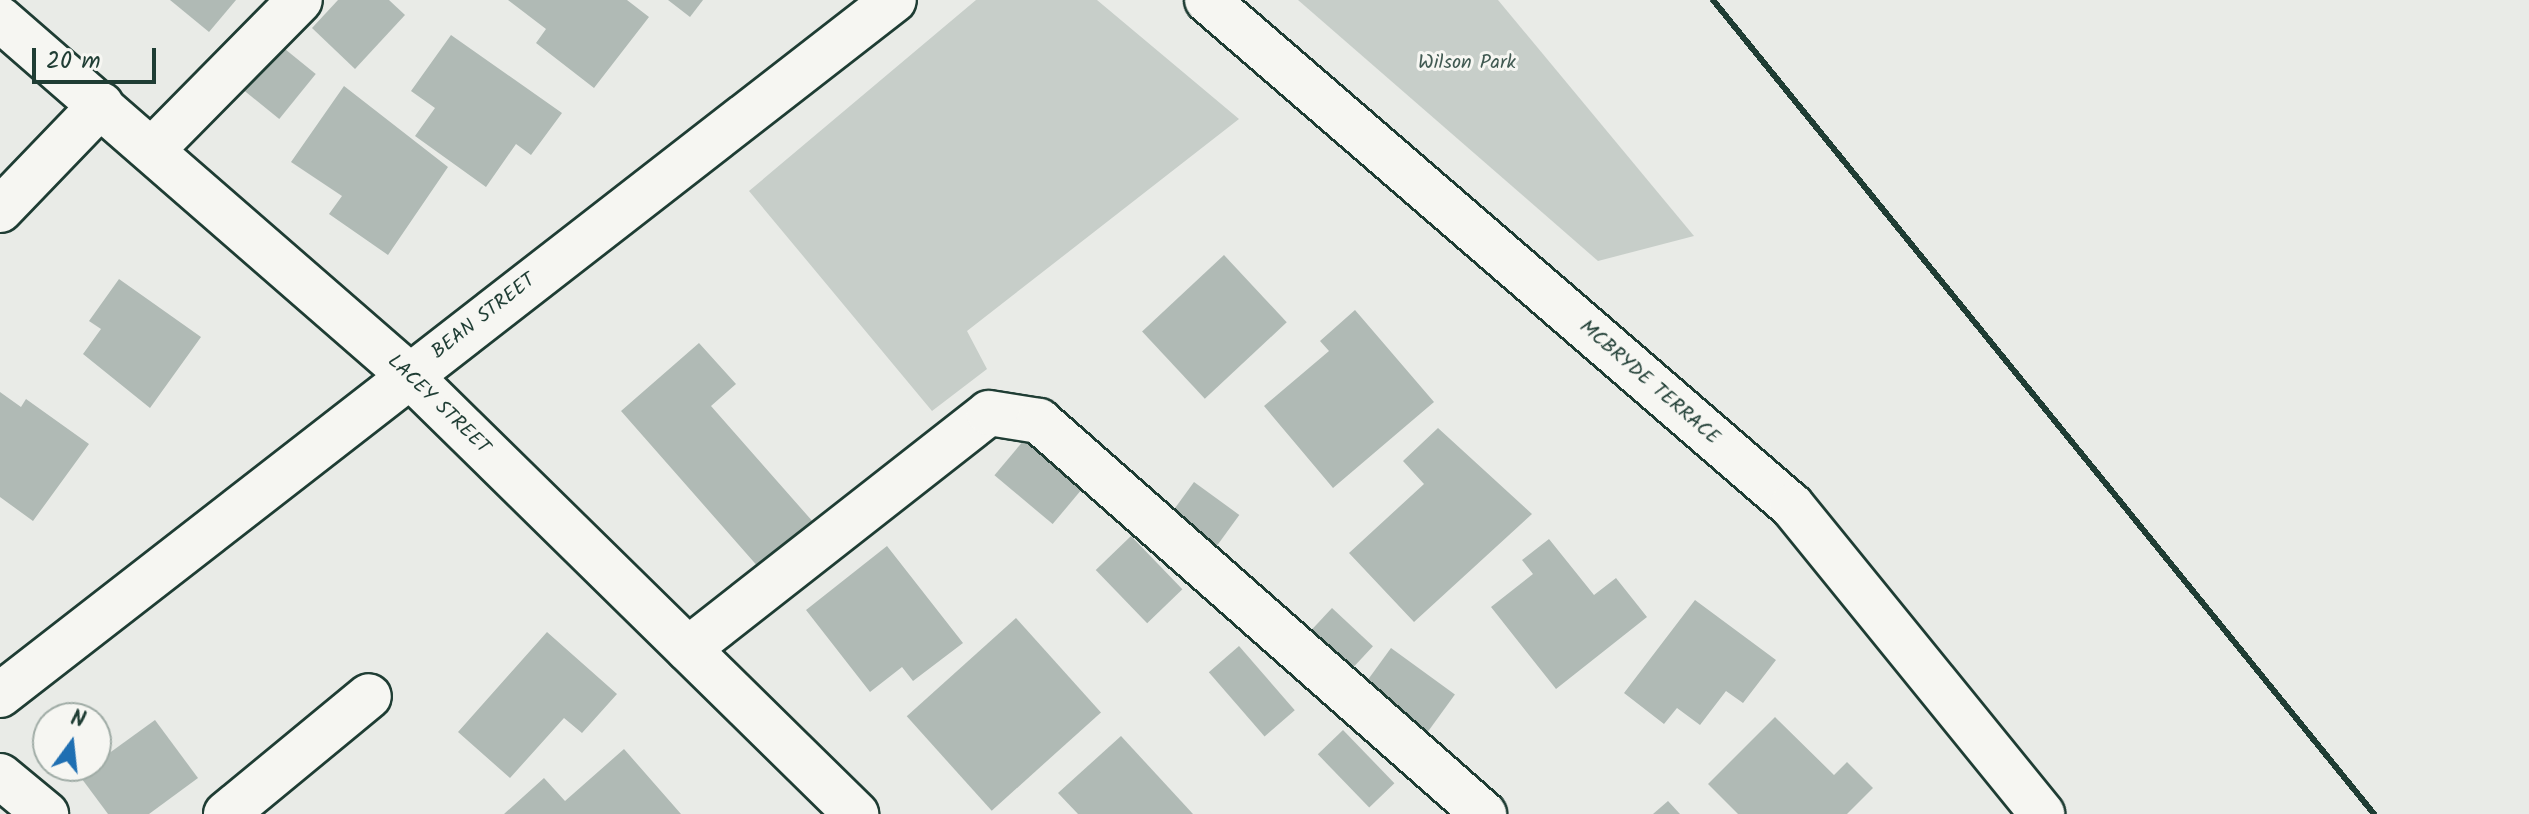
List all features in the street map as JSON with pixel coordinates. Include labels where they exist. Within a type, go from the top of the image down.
[{"type":"street","points":[[153,149],[300,0]]},
{"type":"street","name":"BEAN STREET","points":[[0,695],[894,0]]},
{"type":"street","name":"MCBRYDE TERRACE","points":[[1207,0],[1792,506],[2042,814]]},
{"type":"street","name":"LACEY STREET","points":[[0,19],[409,375],[856,814]]},
{"type":"street","points":[[0,210],[101,105]]},
{"type":"street","points":[[688,649],[989,413],[1039,421],[1484,814]]},
{"type":"street","points":[[226,814],[369,696]]},
{"type":"street","points":[[0,776],[46,814]]},
{"type":"green space","points":[[976,0],[1097,0],[1239,119],[967,331],[987,369],[932,411],[749,191]]},
{"type":"green space","name":"Wilson Park","points":[[1298,0],[1498,0],[1694,236],[1598,261]]},
{"type":"building","points":[[170,0],[236,0],[209,32]]},
{"type":"building","points":[[338,0],[389,0],[405,15],[355,69],[312,28]]},
{"type":"building","points":[[508,0],[627,0],[649,17],[594,88],[536,43],[546,29]]},
{"type":"building","points":[[668,0],[703,0],[690,17]]},
{"type":"building","points":[[451,35],[562,113],[531,155],[516,144],[486,187],[415,136],[435,108],[411,91]]},
{"type":"building","points":[[280,45],[316,74],[279,119],[243,90]]},
{"type":"building","points":[[344,86],[448,167],[388,255],[329,214],[342,196],[291,162]]},
{"type":"building","points":[[1224,255],[1287,322],[1205,399],[1142,331]]},
{"type":"building","points":[[119,279],[201,337],[150,408],[83,354],[101,329],[89,321]]},
{"type":"building","points":[[1355,310],[1434,402],[1333,488],[1264,406],[1329,351],[1320,341]]},
{"type":"building","points":[[699,343],[736,384],[711,406],[814,523],[760,569],[621,411]]},
{"type":"building","points":[[0,392],[21,407],[26,399],[89,444],[33,521],[0,497]]},
{"type":"building","points":[[1438,428],[1532,514],[1414,622],[1349,553],[1424,484],[1403,461]]},
{"type":"building","points":[[1024,440],[1082,489],[1053,524],[994,475]]},
{"type":"building","points":[[1194,482],[1239,515],[1216,546],[1171,514]]},
{"type":"building","points":[[1131,536],[1182,589],[1147,623],[1096,570]]},
{"type":"building","points":[[1549,539],[1594,595],[1616,578],[1647,617],[1556,689],[1491,607],[1533,574],[1522,560]]},
{"type":"building","points":[[887,546],[963,643],[913,681],[902,667],[870,692],[806,610]]},
{"type":"building","points":[[1695,600],[1776,660],[1743,703],[1726,691],[1700,725],[1677,708],[1664,724],[1624,693]]},
{"type":"building","points":[[1332,608],[1373,646],[1347,674],[1306,636]]},
{"type":"building","points":[[1016,618],[1101,712],[992,811],[907,716]]},
{"type":"building","points":[[547,632],[617,694],[582,733],[564,718],[510,778],[458,732]]},
{"type":"building","points":[[1239,646],[1295,710],[1265,736],[1209,672]]},
{"type":"building","points":[[1391,648],[1455,694],[1425,736],[1361,689]]},
{"type":"building","points":[[1775,717],[1834,775],[1847,762],[1873,788],[1847,814],[1738,814],[1708,784]]},
{"type":"building","points":[[155,720],[198,778],[149,814],[108,814],[84,782],[112,782],[112,751]]},
{"type":"building","points":[[1343,730],[1394,783],[1369,808],[1318,754]]},
{"type":"building","points":[[1121,736],[1193,814],[1078,814],[1058,793]]},
{"type":"building","points":[[624,749],[681,814],[504,814],[544,778],[565,801]]},
{"type":"building","points":[[1668,801],[1680,814],[1653,814]]},
{"type":"railway","points":[[1713,0],[2374,814]]}]
